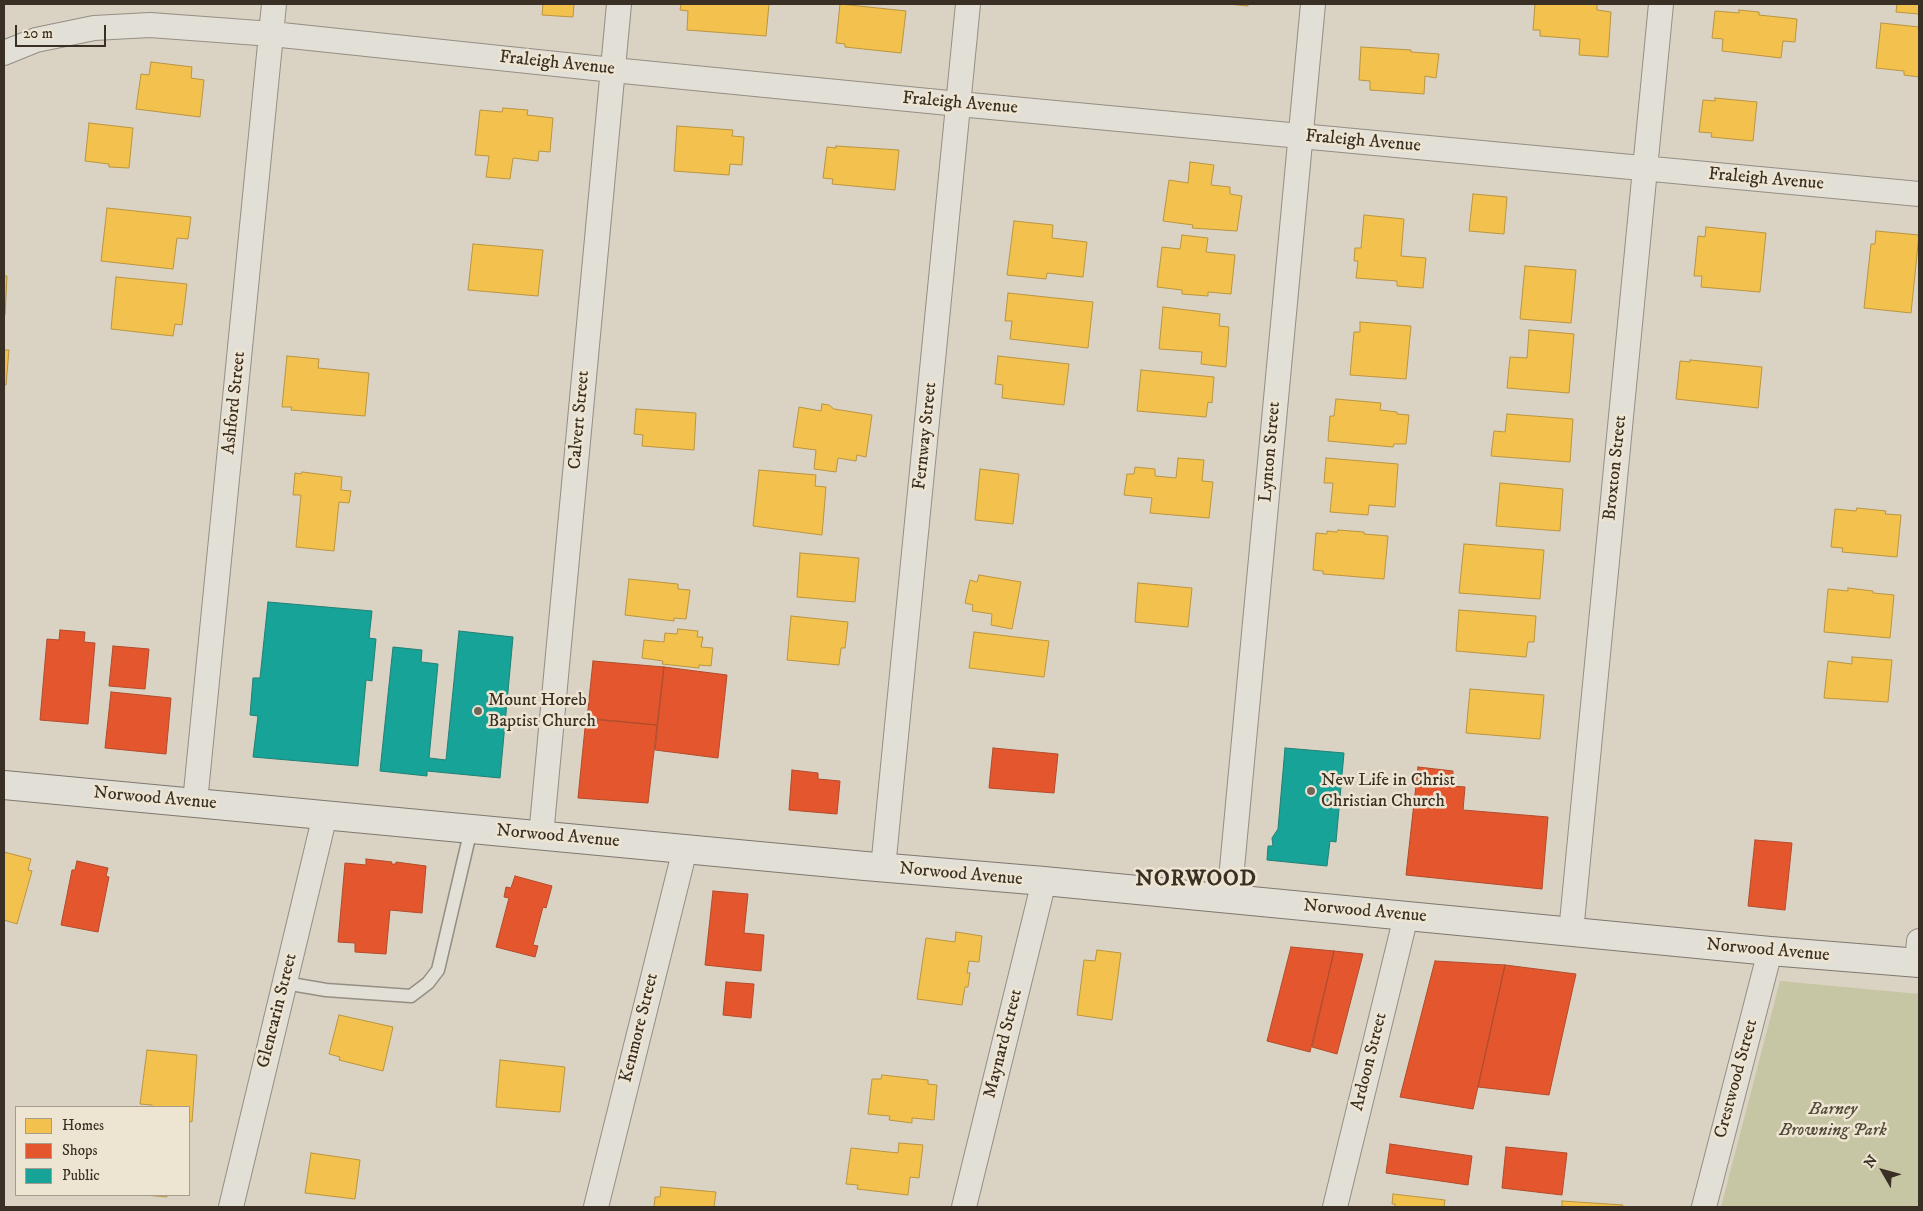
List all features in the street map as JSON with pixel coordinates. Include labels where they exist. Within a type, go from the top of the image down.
[{"type":"main road","name":"Norwood Avenue","points":[[4,785],[1406,916],[1770,952],[1918,956]]},
{"type":"street","name":"Ashford Street","points":[[196,802],[274,4]]},
{"type":"street","name":"Calvert Street","points":[[541,836],[619,4]]},
{"type":"street","name":"Fernway Street","points":[[883,868],[968,4]]},
{"type":"street","name":"Lynton Street","points":[[1229,900],[1313,4]]},
{"type":"street","name":"Broxton Street","points":[[1571,932],[1661,4]]},
{"type":"street","name":"Fraleigh Avenue","points":[[4,53],[36,40],[94,28],[150,25],[272,34],[959,104],[1919,194]]},
{"type":"street","name":"Glencarin Street","points":[[231,1207],[325,815]]},
{"type":"street","name":"Kenmore Street","points":[[596,1207],[685,849]]},
{"type":"street","name":"Maynard Street","points":[[964,1207],[1044,882]]},
{"type":"street","name":"Ardoon Street","points":[[1335,1207],[1406,916]]},
{"type":"street","name":"Crestwood Street","points":[[1704,1207],[1770,952]]},
{"type":"lane","points":[[285,983],[326,990],[411,996],[428,983],[438,970],[471,829]]},
{"type":"green space","name":"Barney Browning Park","points":[[1780,981],[1919,994],[1919,1207],[1721,1207]]},
{"type":"building: Homes","points":[[543,4],[574,4],[573,17],[542,15]]},
{"type":"building: Homes","points":[[681,4],[769,4],[766,36],[687,30],[688,11],[680,10]]},
{"type":"building: Homes","points":[[840,4],[906,11],[901,53],[845,47],[845,44],[836,43]]},
{"type":"building: Homes","points":[[1228,4],[1248,4],[1248,6]]},
{"type":"building: Homes","points":[[1535,4],[1597,4],[1597,10],[1611,12],[1608,57],[1579,55],[1580,39],[1540,36],[1540,30],[1533,30]]},
{"type":"building: Homes","points":[[1897,4],[1919,4],[1919,14],[1896,12]]},
{"type":"building: Homes","points":[[1739,10],[1759,12],[1759,15],[1797,19],[1795,42],[1783,41],[1781,58],[1722,51],[1723,39],[1712,38],[1715,11],[1739,13]]},
{"type":"building: Homes","points":[[1881,23],[1919,27],[1919,77],[1904,75],[1904,71],[1876,68]]},
{"type":"building: Homes","points":[[1361,47],[1439,54],[1436,78],[1425,76],[1424,94],[1370,90],[1370,81],[1359,80]]},
{"type":"building: Homes","points":[[151,62],[192,67],[191,78],[204,80],[200,117],[136,109],[141,74],[149,75]]},
{"type":"building: Homes","points":[[1715,98],[1757,102],[1753,141],[1711,137],[1712,133],[1699,132],[1703,100],[1715,101]]},
{"type":"building: Homes","points":[[503,108],[528,110],[527,115],[553,118],[550,152],[539,151],[538,161],[513,158],[510,179],[486,177],[489,156],[475,155],[480,110],[502,112]]},
{"type":"building: Homes","points":[[89,123],[133,128],[129,168],[109,167],[109,164],[85,161]]},
{"type":"building: Homes","points":[[677,126],[733,130],[732,136],[744,137],[742,165],[730,164],[729,175],[674,171]]},
{"type":"building: Homes","points":[[836,146],[899,150],[895,190],[832,184],[833,179],[823,178],[827,147],[836,148]]},
{"type":"building: Homes","points":[[1190,162],[1214,165],[1211,185],[1230,187],[1230,194],[1242,196],[1237,231],[1192,228],[1193,225],[1163,221],[1169,180],[1188,183]]},
{"type":"building: Homes","points":[[1473,194],[1507,197],[1504,234],[1469,231]]},
{"type":"building: Homes","points":[[107,208],[191,217],[188,239],[177,238],[173,269],[101,261]]},
{"type":"building: Homes","points":[[1364,215],[1404,219],[1401,256],[1426,258],[1423,288],[1397,286],[1397,281],[1356,278],[1358,261],[1354,261],[1355,248],[1361,248]]},
{"type":"building: Homes","points":[[1014,221],[1053,225],[1052,238],[1087,242],[1083,277],[1047,273],[1046,279],[1007,275]]},
{"type":"building: Homes","points":[[1706,227],[1766,233],[1760,292],[1701,287],[1702,276],[1694,276],[1698,236],[1705,237]]},
{"type":"building: Homes","points":[[1876,231],[1919,235],[1911,313],[1864,308],[1871,244],[1875,244]]},
{"type":"building: Homes","points":[[1182,235],[1208,238],[1206,252],[1235,255],[1231,294],[1208,292],[1208,296],[1182,294],[1182,290],[1157,287],[1162,247],[1180,249]]},
{"type":"building: Homes","points":[[473,244],[543,250],[538,296],[468,290]]},
{"type":"building: Homes","points":[[1525,266],[1576,270],[1571,323],[1520,319]]},
{"type":"building: Homes","points":[[4,276],[7,276],[5,315],[4,315]]},
{"type":"building: Homes","points":[[116,277],[187,284],[182,325],[175,324],[173,336],[111,329]]},
{"type":"building: Homes","points":[[1008,293],[1093,302],[1088,348],[1010,339],[1012,321],[1005,321]]},
{"type":"building: Homes","points":[[1163,307],[1220,314],[1219,326],[1229,327],[1226,367],[1201,364],[1202,352],[1159,349]]},
{"type":"building: Homes","points":[[1360,322],[1411,326],[1406,379],[1350,375],[1354,332],[1360,332]]},
{"type":"building: Homes","points":[[1529,330],[1574,334],[1569,393],[1507,388],[1510,357],[1527,358]]},
{"type":"building: Homes","points":[[4,350],[9,350],[6,385],[4,385]]},
{"type":"building: Homes","points":[[287,356],[319,359],[318,368],[369,373],[365,416],[291,410],[292,407],[282,407]]},
{"type":"building: Homes","points":[[998,356],[1069,364],[1064,405],[1002,398],[1003,385],[995,384]]},
{"type":"building: Homes","points":[[1690,360],[1762,367],[1758,408],[1676,399],[1680,361],[1690,362]]},
{"type":"building: Homes","points":[[1141,370],[1214,377],[1212,403],[1208,402],[1206,417],[1137,411]]},
{"type":"building: Homes","points":[[1336,399],[1381,403],[1380,410],[1409,415],[1406,444],[1394,444],[1393,447],[1328,441],[1330,416],[1334,416]]},
{"type":"building: Homes","points":[[822,404],[829,405],[834,409],[872,415],[866,457],[857,455],[856,461],[838,458],[836,472],[814,469],[816,450],[793,447],[799,407],[821,411]]},
{"type":"building: Homes","points":[[636,409],[696,413],[694,450],[642,446],[643,435],[634,434]]},
{"type":"building: Homes","points":[[1507,414],[1573,419],[1570,462],[1491,456],[1494,431],[1505,432]]},
{"type":"building: Homes","points":[[1178,458],[1204,460],[1202,481],[1213,482],[1209,518],[1150,513],[1152,498],[1124,495],[1127,474],[1134,474],[1135,467],[1155,469],[1155,476],[1176,478]]},
{"type":"building: Homes","points":[[1326,458],[1398,464],[1395,507],[1369,505],[1368,515],[1330,512],[1333,483],[1324,483]]},
{"type":"building: Homes","points":[[980,469],[1019,474],[1013,524],[975,520]]},
{"type":"building: Homes","points":[[759,470],[816,475],[815,486],[826,487],[822,535],[753,526]]},
{"type":"building: Homes","points":[[302,472],[342,477],[341,490],[351,491],[349,503],[339,502],[334,551],[296,547],[301,495],[293,495],[295,473],[301,474]]},
{"type":"building: Homes","points":[[1500,483],[1563,489],[1560,531],[1496,526]]},
{"type":"building: Homes","points":[[1857,508],[1886,511],[1885,514],[1901,515],[1897,557],[1842,552],[1843,548],[1831,547],[1835,509],[1856,511]]},
{"type":"building: Homes","points":[[1338,530],[1388,536],[1384,579],[1323,574],[1323,571],[1313,570],[1316,533],[1327,534],[1327,531],[1337,532]]},
{"type":"building: Homes","points":[[1464,544],[1544,550],[1540,599],[1459,593]]},
{"type":"building: Homes","points":[[800,553],[859,558],[855,602],[797,597]]},
{"type":"building: Homes","points":[[979,575],[1021,582],[1012,629],[991,625],[992,614],[972,611],[973,605],[965,603],[970,580],[977,582]]},
{"type":"building: Homes","points":[[629,579],[678,584],[678,589],[690,590],[686,619],[674,618],[674,621],[625,615]]},
{"type":"building: Homes","points":[[1138,583],[1192,588],[1188,627],[1135,622]]},
{"type":"building: Homes","points":[[1848,588],[1894,595],[1890,638],[1824,632],[1828,589],[1848,591]]},
{"type":"building: Homes","points":[[1459,610],[1536,616],[1534,642],[1528,642],[1526,657],[1456,651]]},
{"type":"building: Homes","points":[[791,616],[848,622],[845,648],[841,648],[839,665],[787,660]]},
{"type":"building: Homes","points":[[678,629],[698,631],[697,637],[703,637],[701,647],[713,648],[711,666],[699,665],[699,668],[662,664],[663,661],[642,658],[644,640],[664,642],[665,633],[677,634]]},
{"type":"building: Homes","points":[[974,632],[1049,641],[1044,677],[969,668]]},
{"type":"building: Homes","points":[[1852,657],[1892,660],[1888,702],[1824,698],[1828,661],[1852,664]]},
{"type":"building: Homes","points":[[1470,689],[1544,695],[1540,739],[1466,733]]},
{"type":"building: Homes","points":[[4,852],[31,859],[28,870],[32,871],[17,924],[4,920]]},
{"type":"building: Homes","points":[[956,932],[982,936],[979,962],[969,961],[967,973],[970,973],[968,987],[965,987],[962,1005],[917,999],[926,938],[955,942]]},
{"type":"building: Homes","points":[[1097,950],[1121,953],[1112,1020],[1077,1015],[1084,960],[1095,961]]},
{"type":"building: Homes","points":[[339,1015],[393,1027],[383,1071],[339,1060],[340,1057],[329,1054]]},
{"type":"building: Homes","points":[[147,1050],[197,1055],[192,1122],[190,1121],[190,1106],[152,1106],[140,1104]]},
{"type":"building: Homes","points":[[500,1060],[565,1067],[560,1112],[496,1107]]},
{"type":"building: Homes","points":[[882,1075],[928,1080],[928,1084],[937,1085],[934,1120],[912,1118],[912,1123],[889,1120],[890,1116],[868,1114],[872,1079],[881,1079]]},
{"type":"building: Homes","points":[[899,1143],[923,1145],[919,1178],[910,1177],[908,1195],[857,1189],[858,1185],[846,1184],[851,1148],[898,1153]]},
{"type":"building: Homes","points":[[311,1153],[360,1160],[355,1199],[305,1193]]},
{"type":"building: Homes","points":[[661,1187],[716,1192],[714,1207],[654,1207],[655,1197],[660,1197]]},
{"type":"building: Homes","points":[[1393,1194],[1445,1200],[1444,1207],[1395,1207],[1395,1204],[1392,1204]]},
{"type":"building: Homes","points":[[1562,1201],[1623,1205],[1622,1207],[1562,1207]]},
{"type":"building: Shops","points":[[60,630],[85,632],[84,642],[95,643],[88,724],[40,720],[47,639],[59,640]]},
{"type":"building: Shops","points":[[113,646],[149,649],[145,689],[109,686]]},
{"type":"building: Shops","points":[[593,661],[664,667],[657,725],[587,719]]},
{"type":"building: Shops","points":[[664,667],[727,675],[718,758],[655,750]]},
{"type":"building: Shops","points":[[111,692],[171,698],[166,754],[105,748]]},
{"type":"building: Shops","points":[[586,718],[657,725],[648,803],[578,798]]},
{"type":"building: Shops","points":[[993,748],[1058,754],[1054,793],[989,788]]},
{"type":"building: Shops","points":[[1418,767],[1453,771],[1452,786],[1465,787],[1463,810],[1548,817],[1542,889],[1406,875]]},
{"type":"building: Shops","points":[[792,770],[818,773],[818,779],[840,781],[837,814],[789,810]]},
{"type":"building: Shops","points":[[1755,840],[1792,843],[1785,910],[1748,906]]},
{"type":"building: Shops","points":[[366,859],[392,862],[391,864],[396,864],[396,862],[426,866],[422,913],[390,910],[386,954],[355,952],[355,943],[338,942],[345,863],[366,865]]},
{"type":"building: Shops","points":[[77,861],[108,868],[106,876],[109,877],[98,932],[61,925],[72,870],[75,870]]},
{"type":"building: Shops","points":[[515,876],[552,886],[546,908],[543,907],[533,945],[538,946],[535,957],[496,947],[509,898],[504,897],[506,887],[511,888]]},
{"type":"building: Shops","points":[[713,891],[748,894],[744,933],[764,935],[761,971],[705,965]]},
{"type":"building: Shops","points":[[1291,947],[1334,951],[1310,1052],[1267,1041]]},
{"type":"building: Shops","points":[[1334,951],[1363,954],[1337,1054],[1312,1047]]},
{"type":"building: Shops","points":[[1435,961],[1505,965],[1473,1109],[1400,1097]]},
{"type":"building: Shops","points":[[1505,965],[1576,974],[1549,1095],[1478,1087]]},
{"type":"building: Shops","points":[[726,982],[754,984],[751,1018],[723,1015]]},
{"type":"building: Shops","points":[[1390,1144],[1472,1156],[1468,1185],[1386,1173]]},
{"type":"building: Shops","points":[[1506,1147],[1567,1153],[1562,1195],[1502,1188]]},
{"type":"building: Public","points":[[268,602],[372,611],[369,638],[376,639],[372,681],[366,680],[358,766],[253,757],[258,716],[250,715],[253,678],[260,678]]},
{"type":"building: Public","name":"Mount Horeb Baptist Church","points":[[459,631],[513,637],[500,778],[427,771],[427,776],[380,771],[393,647],[422,650],[421,662],[438,664],[429,758],[446,760]]},
{"type":"building: Public","name":"New Life in Christ Christian Church","points":[[1285,748],[1344,753],[1336,842],[1330,841],[1327,866],[1267,860],[1268,846],[1273,846],[1272,838],[1278,829]]},
{"type":"place","name":"Mount Horeb Baptist Church","points":[[478,711]]},
{"type":"place","name":"New Life in Christ Christian Church","points":[[1311,791]]},
{"type":"district","name":"NORWOOD","points":[[1196,880]]}]
